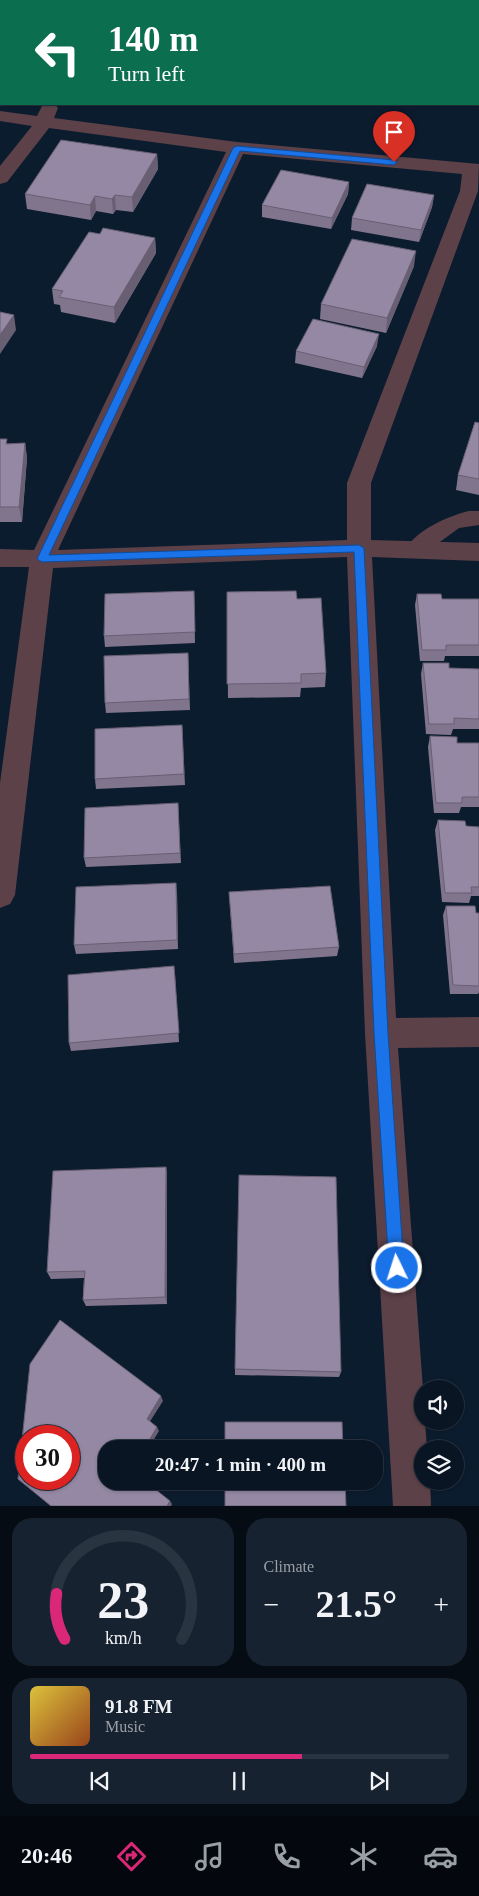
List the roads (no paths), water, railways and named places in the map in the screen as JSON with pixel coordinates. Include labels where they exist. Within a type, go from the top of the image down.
[{"type":"street","points":[[0,178],[44,122],[50,105]]},
{"type":"street","points":[[0,116],[475,180],[359,483],[359,548],[381,1033],[420,1505]]},
{"type":"street","points":[[0,895],[42,559],[237,148]]},
{"type":"street","points":[[0,558],[42,559],[359,548],[479,552]]},
{"type":"street","points":[[381,1033],[479,1032]]},
{"type":"lane","points":[[415,550],[444,527],[465,518],[479,518]]}]
